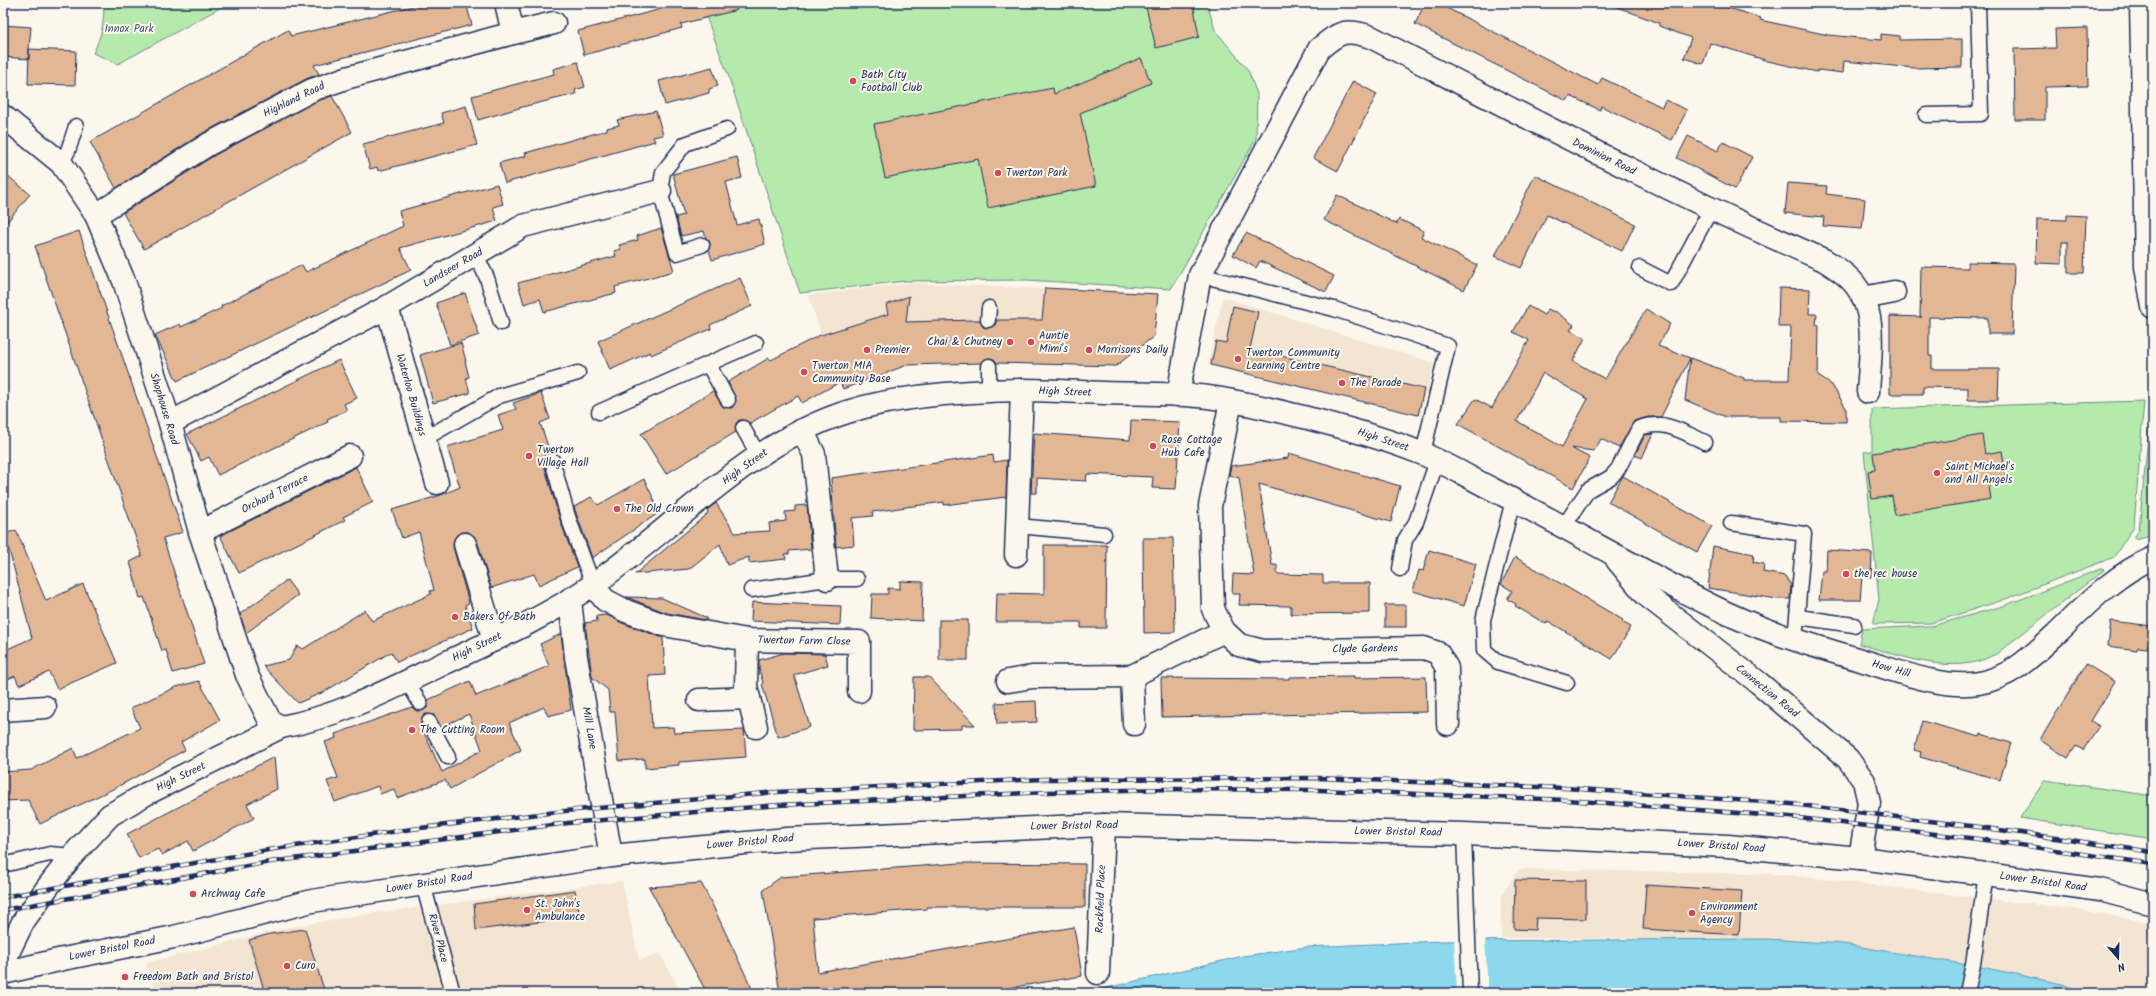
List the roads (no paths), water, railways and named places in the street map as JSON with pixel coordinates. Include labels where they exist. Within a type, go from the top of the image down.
[{"type":"main road","points":[[506,3],[513,33]]},
{"type":"main road","points":[[2141,3],[2149,261],[2153,307]]},
{"type":"main road","name":"Highland Road","points":[[96,215],[208,144],[312,90],[346,78],[554,23]]},
{"type":"main road","name":"Dominion Road","points":[[1200,275],[1319,49],[1336,34],[1346,31],[1358,32],[1371,37],[1568,139],[1711,209],[1824,260],[1852,281],[1863,298],[1869,315],[1871,339],[1868,392]]},
{"type":"main road","name":"Shophouse Road","points":[[3,116],[61,163],[96,215],[124,281],[170,423],[200,532],[247,675],[270,721],[281,727]]},
{"type":"main road","name":"Landseer Road","points":[[170,423],[387,307],[523,226],[660,191]]},
{"type":"main road","points":[[1178,395],[1200,275]]},
{"type":"main road","points":[[1863,298],[1894,292]]},
{"type":"main road","name":"Waterloo Buildings","points":[[387,307],[437,484]]},
{"type":"main road","points":[[1016,555],[1022,390]]},
{"type":"main road","name":"High Street","points":[[3,963],[23,922],[72,856],[110,815],[146,794],[281,727],[301,724],[407,681],[494,640],[570,599],[593,585],[759,456],[802,430],[846,412],[883,403],[1022,390],[1178,395],[1231,401],[1266,408],[1364,433],[1430,457],[1610,551]]},
{"type":"main road","name":"Clyde Gardens","points":[[1231,401],[1210,506],[1213,608],[1224,631],[1239,645],[1263,651],[1424,648],[1438,653],[1447,668],[1448,724]]},
{"type":"main road","points":[[802,430],[814,454],[827,579]]},
{"type":"main road","name":"Orchard Terrace","points":[[200,532],[350,456]]},
{"type":"main road","points":[[465,544],[494,640]]},
{"type":"main road","name":"How Hill","points":[[1610,551],[1714,607],[1756,626],[1795,640],[1905,673],[1949,683],[1965,684],[1981,682],[2014,671],[2102,590],[2124,573],[2153,558]]},
{"type":"main road","name":"Connection Road","points":[[1610,551],[1646,595],[1758,683],[1848,759],[1864,781],[1869,802],[1860,858]]},
{"type":"main road","name":"Twerton Farm Close","points":[[593,585],[605,600],[626,611],[664,624],[747,640],[860,642],[859,691]]},
{"type":"main road","name":"Mill Lane","points":[[570,599],[576,657],[611,856]]},
{"type":"main road","points":[[1008,681],[1032,678],[1132,676],[1224,631]]},
{"type":"main road","name":"Twerton Farm Close","points":[[747,640],[746,686],[756,727]]},
{"type":"main road","points":[[1132,676],[1134,724]]},
{"type":"main road","points":[[699,700],[749,698]]},
{"type":"main road","points":[[3,710],[45,707]]},
{"type":"main road","name":"Lower Bristol Road","points":[[3,973],[63,959],[174,937],[312,901],[611,856],[787,839],[1104,825],[1464,834],[1728,846],[1860,858],[1986,874],[2100,890],[2153,904]]},
{"type":"main road","name":"Rackfield Place","points":[[1098,973],[1104,825]]},
{"type":"lane","points":[[1926,115],[1981,114],[1978,3]]},
{"type":"lane","points":[[61,163],[68,151],[76,126]]},
{"type":"lane","points":[[702,245],[677,253],[660,191],[663,172],[685,144],[727,129]]},
{"type":"lane","points":[[1640,268],[1671,284],[1711,209]]},
{"type":"lane","points":[[476,255],[487,278],[501,323]]},
{"type":"lane","points":[[1200,275],[1334,309],[1448,346],[1430,457],[1416,522],[1405,540],[1400,569]]},
{"type":"lane","points":[[599,412],[756,343]]},
{"type":"lane","points":[[708,364],[728,400]]},
{"type":"lane","points":[[989,366],[989,392]]},
{"type":"lane","points":[[424,439],[499,396],[578,373]]},
{"type":"lane","points":[[1564,526],[1588,490],[1611,477],[1618,469],[1640,428],[1651,424],[1669,426],[1705,442]]},
{"type":"lane","points":[[743,428],[759,456]]},
{"type":"lane","points":[[552,460],[568,517],[593,585]]},
{"type":"lane","points":[[1513,500],[1483,620],[1484,650],[1498,662],[1567,683]]},
{"type":"lane","points":[[1732,523],[1804,534],[1795,640]]},
{"type":"lane","points":[[1018,526],[1104,534]]},
{"type":"lane","points":[[751,590],[827,579],[857,579]]},
{"type":"lane","points":[[1798,617],[1854,625]]},
{"type":"lane","points":[[407,681],[420,703]]},
{"type":"lane","points":[[430,722],[448,757]]},
{"type":"lane","points":[[1464,834],[1470,993]]},
{"type":"lane","points":[[3,865],[50,854],[72,856]]},
{"type":"lane","points":[[1967,993],[1975,952],[1986,874]]},
{"type":"lane","name":"River Place","points":[[423,884],[453,993]]},
{"type":"water","points":[[1767,939],[1843,944],[1986,968],[2062,984],[2087,993],[1085,993],[1243,956],[1307,947],[1440,941]]},
{"type":"railway","points":[[3,897],[268,850],[412,829],[565,811],[777,792],[1044,779],[1318,778],[1565,788],[1791,804],[1979,827],[2153,852]]},
{"type":"railway","points":[[3,910],[270,862],[568,823],[779,805],[1048,792],[1166,789],[1319,790],[1567,800],[1790,817],[1978,839],[2153,864]]},
{"type":"place","name":"Bath City Football Club","points":[[853,81]]},
{"type":"place","name":"Twerton Park","points":[[998,173]]},
{"type":"place","name":"Chai & Chutney","points":[[1010,342]]},
{"type":"place","name":"Auntie Mimi's","points":[[1031,342]]},
{"type":"place","name":"Premier","points":[[867,350]]},
{"type":"place","name":"Morrisons Daily","points":[[1089,350]]},
{"type":"place","name":"Twerton Community Learning Centre","points":[[1238,359]]},
{"type":"place","name":"Twerton MIA Community Base","points":[[804,372]]},
{"type":"place","name":"The Parade","points":[[1342,383]]},
{"type":"place","name":"Rose Cottage Hub Cafe","points":[[1153,446]]},
{"type":"place","name":"Twerton Village Hall","points":[[529,456]]},
{"type":"place","name":"Saint Michael's and All Angels","points":[[1937,473]]},
{"type":"place","name":"The Old Crown","points":[[617,509]]},
{"type":"place","name":"the rec house","points":[[1846,574]]},
{"type":"place","name":"Bakers Of Bath","points":[[455,617]]},
{"type":"place","name":"The Cutting Room","points":[[412,730]]},
{"type":"place","name":"Archway Cafe","points":[[193,894]]},
{"type":"place","name":"St. John's Ambulance","points":[[527,910]]},
{"type":"place","name":"Environment Agency","points":[[1692,913]]},
{"type":"place","name":"Curo","points":[[287,966]]},
{"type":"place","name":"Freedom Bath and Bristol","points":[[125,977]]},
{"type":"park label","name":"Innox Park","points":[[129,29]]}]
